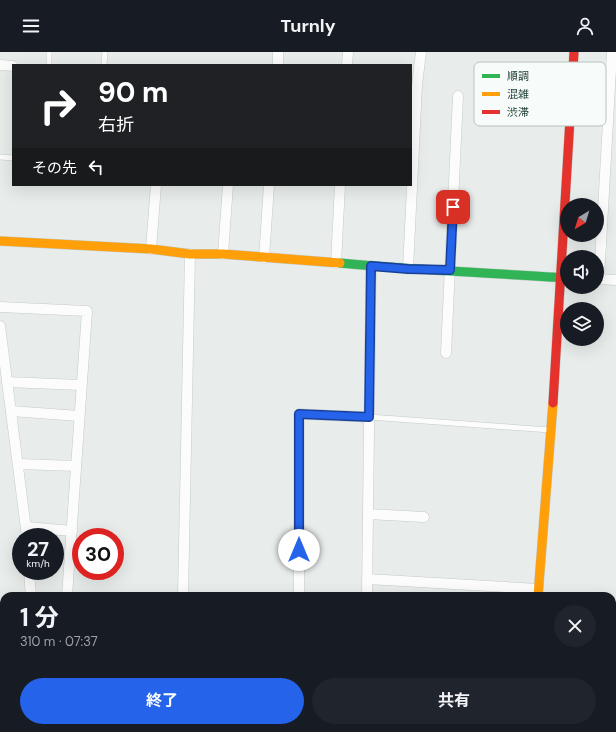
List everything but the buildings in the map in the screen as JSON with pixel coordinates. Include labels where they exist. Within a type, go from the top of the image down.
[{"type":"street","points":[[278,52],[278,64]]},
{"type":"street","points":[[347,64],[348,52]]},
{"type":"street","points":[[412,146],[414,84],[421,52]]},
{"type":"street","points":[[574,52],[574,62]]},
{"type":"street","points":[[600,250],[612,52]]},
{"type":"street","points":[[0,65],[12,66]]},
{"type":"street","points":[[446,353],[458,96]]},
{"type":"street","points":[[564,250],[570,126]]},
{"type":"street","points":[[151,249],[156,186]]},
{"type":"street","points":[[223,254],[228,186]]},
{"type":"street","points":[[264,258],[269,186]]},
{"type":"street","points":[[336,263],[340,186]]},
{"type":"street","points":[[408,269],[411,186]]},
{"type":"street","points":[[0,241],[151,249],[190,254],[223,254],[408,269],[450,270],[560,278]]},
{"type":"street","points":[[183,592],[190,254]]},
{"type":"street","points":[[367,592],[371,266]]},
{"type":"street","points":[[604,279],[616,280]]},
{"type":"street","points":[[367,579],[538,592],[562,294]]},
{"type":"street","points":[[0,307],[86,310],[72,528]]},
{"type":"street","points":[[0,326],[26,528]]},
{"type":"street","points":[[7,382],[81,385]]},
{"type":"street","points":[[11,411],[79,416]]},
{"type":"street","points":[[299,592],[299,414],[369,417]]},
{"type":"street","points":[[18,464],[76,466]]},
{"type":"street","points":[[368,514],[424,517]]},
{"type":"street","points":[[64,531],[72,531],[67,592]]},
{"type":"street","points":[[30,580],[31,592]]},
{"type":"lane","points":[[49,52],[49,64]]},
{"type":"lane","points":[[104,64],[105,52]]},
{"type":"lane","points":[[0,157],[12,158]]},
{"type":"lane","points":[[369,417],[551,430]]},
{"type":"traffic: fast","points":[[340,263],[425,270],[560,278]]},
{"type":"traffic: slow","points":[[0,241],[151,249],[190,254],[223,254],[340,263]]},
{"type":"traffic: slow","points":[[538,592],[553,403]]},
{"type":"traffic: jam","points":[[573,62],[574,52]]},
{"type":"traffic: jam","points":[[553,403],[570,126]]},
{"type":"route","points":[[299,550],[299,414],[369,417],[371,266],[450,270],[453,207]]}]
